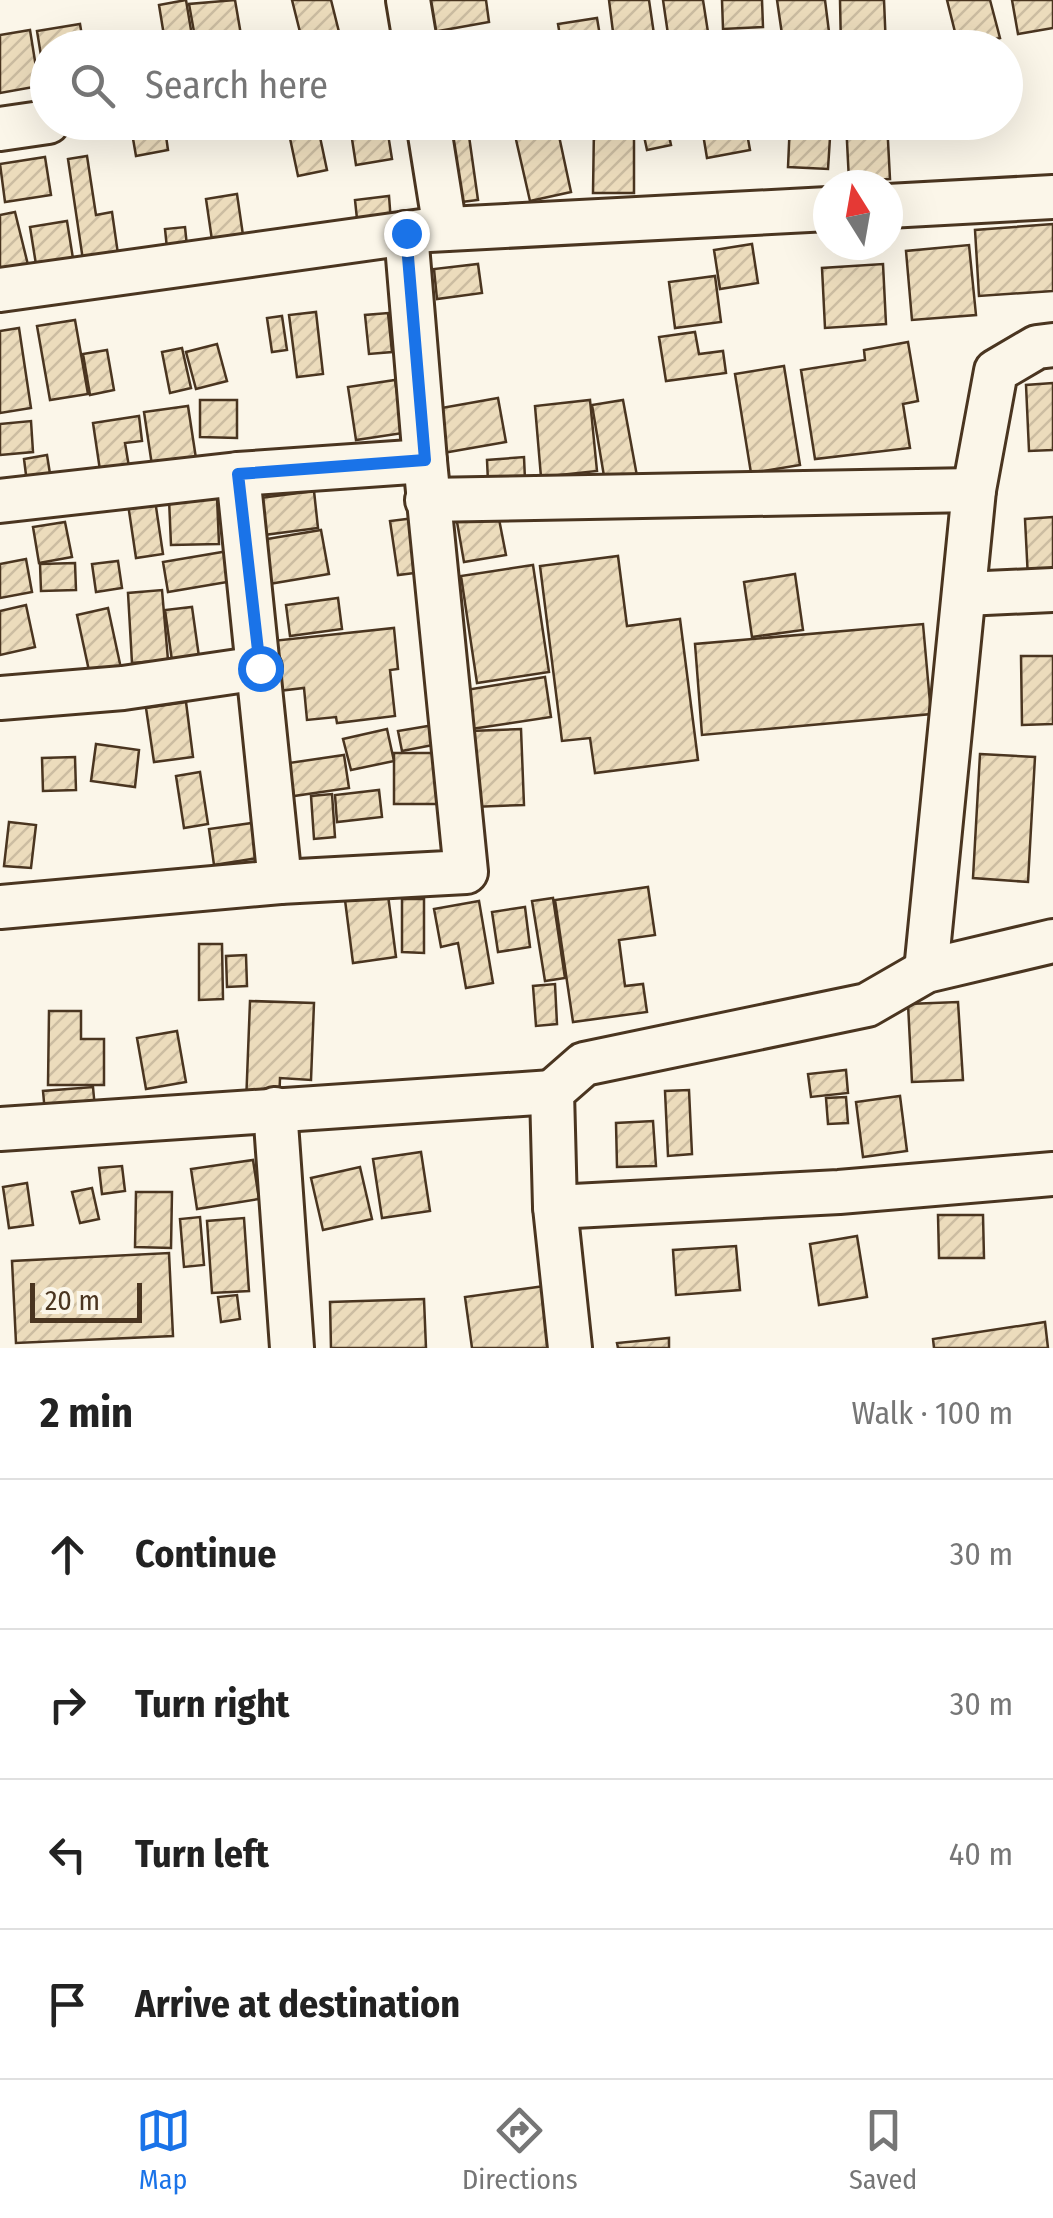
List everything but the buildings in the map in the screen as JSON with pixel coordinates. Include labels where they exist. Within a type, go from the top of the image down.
[{"type":"street","points":[[408,0],[413,30]]},
{"type":"street","points":[[0,129],[30,125]]},
{"type":"street","points":[[0,908],[280,882],[466,872],[426,480],[428,140]]},
{"type":"street","points":[[903,205],[1053,198]]},
{"type":"street","points":[[0,290],[426,231],[813,210]]},
{"type":"street","points":[[926,971],[974,490],[996,371],[1036,347],[1053,344]]},
{"type":"street","points":[[238,474],[280,882]]},
{"type":"street","points":[[0,501],[238,474],[974,490]]},
{"type":"street","points":[[964,594],[1053,590]]},
{"type":"street","points":[[0,698],[123,688],[260,668]]},
{"type":"street","points":[[0,1129],[552,1092],[584,1064],[867,1005],[926,971],[1053,941]]},
{"type":"street","points":[[552,1092],[556,1208],[570,1348]]},
{"type":"street","points":[[275,1110],[292,1348]]},
{"type":"street","points":[[556,1208],[839,1192],[1053,1174]]},
{"type":"route","points":[[260,668],[238,474],[425,460],[406,233]]}]
